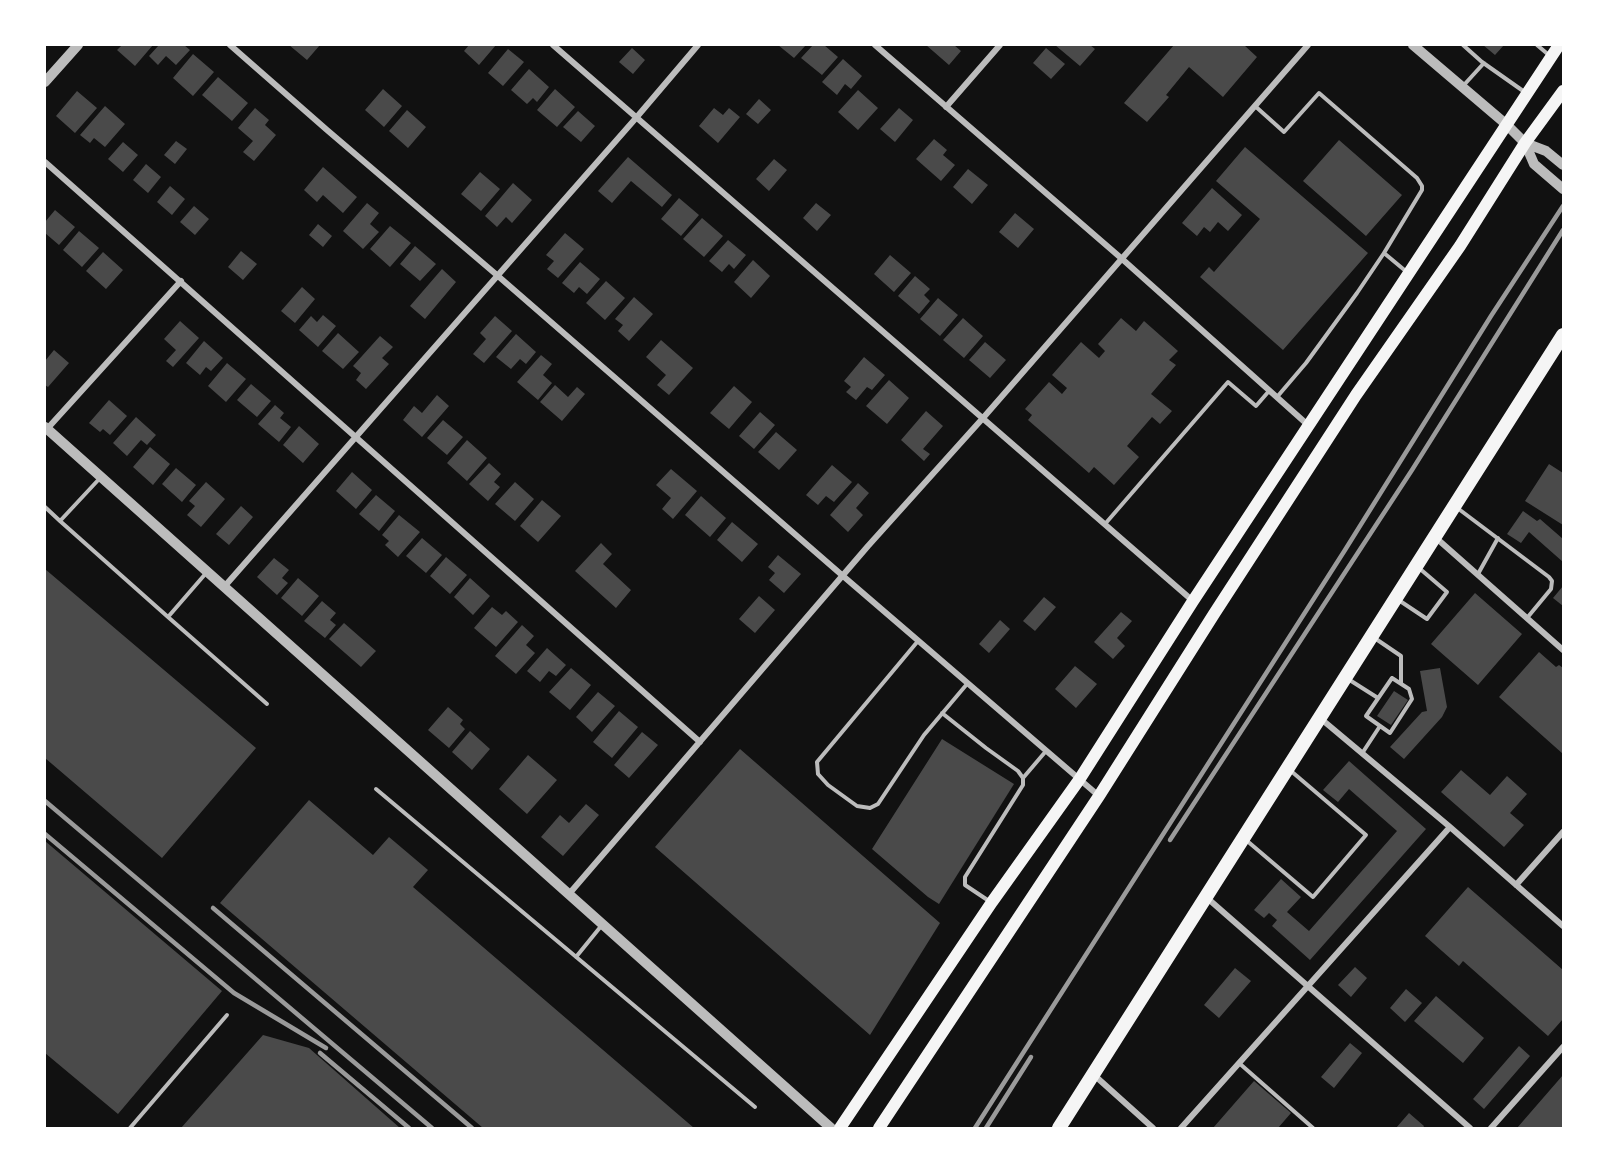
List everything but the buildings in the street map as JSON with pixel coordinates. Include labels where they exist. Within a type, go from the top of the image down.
[{"type":"main road","points":[[840,1128],[992,902],[1079,780],[1308,424],[1559,45]]},
{"type":"main road","points":[[879,1128],[1099,796],[1356,395],[1460,246],[1525,143],[1563,91]]},
{"type":"main road","points":[[1059,1128],[1563,335]]},
{"type":"street","points":[[45,82],[78,45]]},
{"type":"street","points":[[230,45],[1099,796]]},
{"type":"street","points":[[553,45],[1193,601]]},
{"type":"street","points":[[224,587],[698,45]]},
{"type":"street","points":[[875,45],[1308,424]]},
{"type":"street","points":[[946,107],[1000,45]]},
{"type":"street","points":[[569,894],[843,576],[1308,45]]},
{"type":"street","points":[[1413,45],[1507,125],[1525,143],[1534,164],[1563,189]]},
{"type":"street","points":[[1525,143],[1546,151],[1563,165]]},
{"type":"street","points":[[45,162],[700,742]]},
{"type":"street","points":[[181,281],[46,428],[831,1128]]},
{"type":"street","points":[[1434,537],[1563,650]]},
{"type":"street","points":[[1320,718],[1363,752],[1563,926]]},
{"type":"street","points":[[1181,1128],[1450,827]]},
{"type":"street","points":[[1516,885],[1563,832]]},
{"type":"street","points":[[1206,897],[1470,1128]]},
{"type":"street","points":[[1491,1128],[1563,1047]]},
{"type":"street","points":[[1093,1074],[1153,1128]]},
{"type":"lane","points":[[1463,45],[1527,94]]},
{"type":"lane","points":[[1537,45],[1551,57]]},
{"type":"lane","points":[[1462,87],[1484,62]]},
{"type":"lane","points":[[1256,106],[1284,132],[1319,93],[1417,178],[1422,186],[1422,190],[1384,253],[1357,293],[1306,363],[1276,397]]},
{"type":"lane","points":[[1384,253],[1408,273]]},
{"type":"lane","points":[[1105,524],[1228,382],[1256,405],[1269,391]]},
{"type":"lane","points":[[60,521],[101,477]]},
{"type":"lane","points":[[1455,506],[1552,581],[1551,589],[1527,618]]},
{"type":"lane","points":[[45,507],[267,704]]},
{"type":"lane","points":[[1478,575],[1498,538]]},
{"type":"lane","points":[[1396,598],[1427,619],[1447,592],[1417,565]]},
{"type":"lane","points":[[168,617],[207,572]]},
{"type":"lane","points":[[1372,636],[1401,656],[1401,684]]},
{"type":"lane","points":[[918,641],[817,762],[818,774],[828,785],[857,806],[870,808],[878,804],[924,735],[967,684]]},
{"type":"lane","points":[[1345,677],[1378,698]]},
{"type":"lane","points":[[1392,678],[1401,684],[1408,689],[1412,699],[1390,733],[1366,716],[1392,678]]},
{"type":"lane","points":[[942,713],[1018,771],[1023,778],[1023,785],[965,877],[965,885],[992,902]]},
{"type":"lane","points":[[1363,752],[1380,726]]},
{"type":"lane","points":[[1023,778],[1046,751]]},
{"type":"lane","points":[[1243,838],[1313,897],[1366,835],[1288,768]]},
{"type":"lane","points":[[376,789],[755,1107]]},
{"type":"lane","points":[[576,957],[603,924]]},
{"type":"lane","points":[[130,1128],[227,1015]]},
{"type":"lane","points":[[1239,1063],[1313,1128]]},
{"type":"railway","points":[[975,1128],[1563,206]]},
{"type":"railway","points":[[1170,840],[1412,470],[1563,230]]},
{"type":"railway","points":[[45,801],[432,1128]]},
{"type":"railway","points":[[45,834],[234,993],[326,1048]]},
{"type":"railway","points":[[213,908],[472,1128]]},
{"type":"railway","points":[[320,1053],[409,1128]]},
{"type":"railway","points":[[986,1128],[1031,1057]]}]
